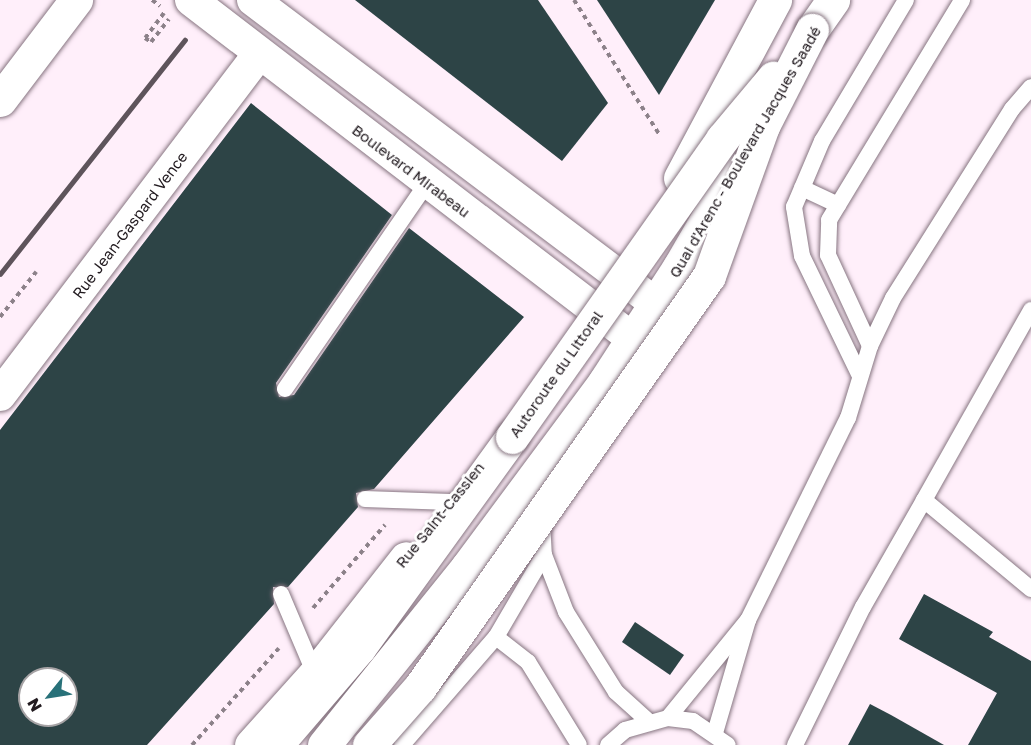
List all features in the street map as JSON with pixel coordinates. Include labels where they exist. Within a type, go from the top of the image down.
[{"type":"main road","points":[[0,100],[76,0]]},
{"type":"main road","points":[[614,273],[679,180],[775,0]]},
{"type":"main road","name":"Autoroute du Littoral","points":[[276,745],[359,648],[722,139],[812,30],[833,0]]},
{"type":"main road","name":"Quai d'Arenc - Boulevard Jacques Saadé","points":[[655,303],[833,0]]},
{"type":"main road","points":[[369,745],[420,687],[709,276],[763,126],[812,30]]},
{"type":"main road","name":"Rue Saint-Cassien","points":[[251,745],[315,674],[494,448],[614,273]]},
{"type":"main road","points":[[324,745],[540,471],[633,339],[655,303]]},
{"type":"street","points":[[253,0],[286,10],[614,273],[655,303]]},
{"type":"street","name":"Boulevard Mirabeau","points":[[183,6],[260,54],[633,339]]},
{"type":"street","name":"Rue Jean-Gaspard Vence","points":[[0,395],[260,54]]},
{"type":"lane","points":[[860,376],[802,256],[794,207],[822,141],[906,0]]},
{"type":"lane","points":[[870,346],[828,255],[829,220],[962,0]]},
{"type":"lane","points":[[668,718],[748,620],[843,428],[870,346],[906,276],[1012,110],[1031,87]]},
{"type":"lane","points":[[285,388],[427,183]]},
{"type":"lane","points":[[802,188],[838,205]]},
{"type":"lane","points":[[795,745],[863,607],[1031,310]]},
{"type":"lane","points":[[540,471],[544,555],[566,612],[616,692],[647,720]]},
{"type":"lane","points":[[365,499],[450,502]]},
{"type":"lane","points":[[924,500],[1031,589]]},
{"type":"lane","points":[[402,745],[496,637],[544,555]]},
{"type":"lane","points":[[282,594],[315,674]]},
{"type":"lane","points":[[608,745],[625,730],[647,720],[668,718],[693,722],[722,739],[748,620]]},
{"type":"lane","points":[[496,637],[528,662],[579,745]]},
{"type":"path","points":[[152,0],[166,10],[145,38],[151,42],[183,6]]},
{"type":"path","points":[[574,0],[659,134]]},
{"type":"path","points":[[0,317],[36,272]]},
{"type":"building","points":[[355,0],[538,0],[608,103],[562,161]]},
{"type":"building","points":[[597,0],[715,0],[659,95]]},
{"type":"building","points":[[251,103],[392,215],[276,383],[279,397],[294,395],[409,228],[524,317],[374,489],[356,493],[358,507],[288,587],[273,587],[274,604],[147,745],[0,745],[0,430]]},
{"type":"building","points":[[924,594],[993,632],[989,637],[1031,661],[1031,745],[968,745],[997,693],[899,639]]},
{"type":"building","points":[[635,622],[684,655],[670,675],[622,642]]},
{"type":"building","points":[[870,704],[891,715],[944,745],[848,745]]},
{"type":"railway","points":[[0,274],[185,40]]}]
